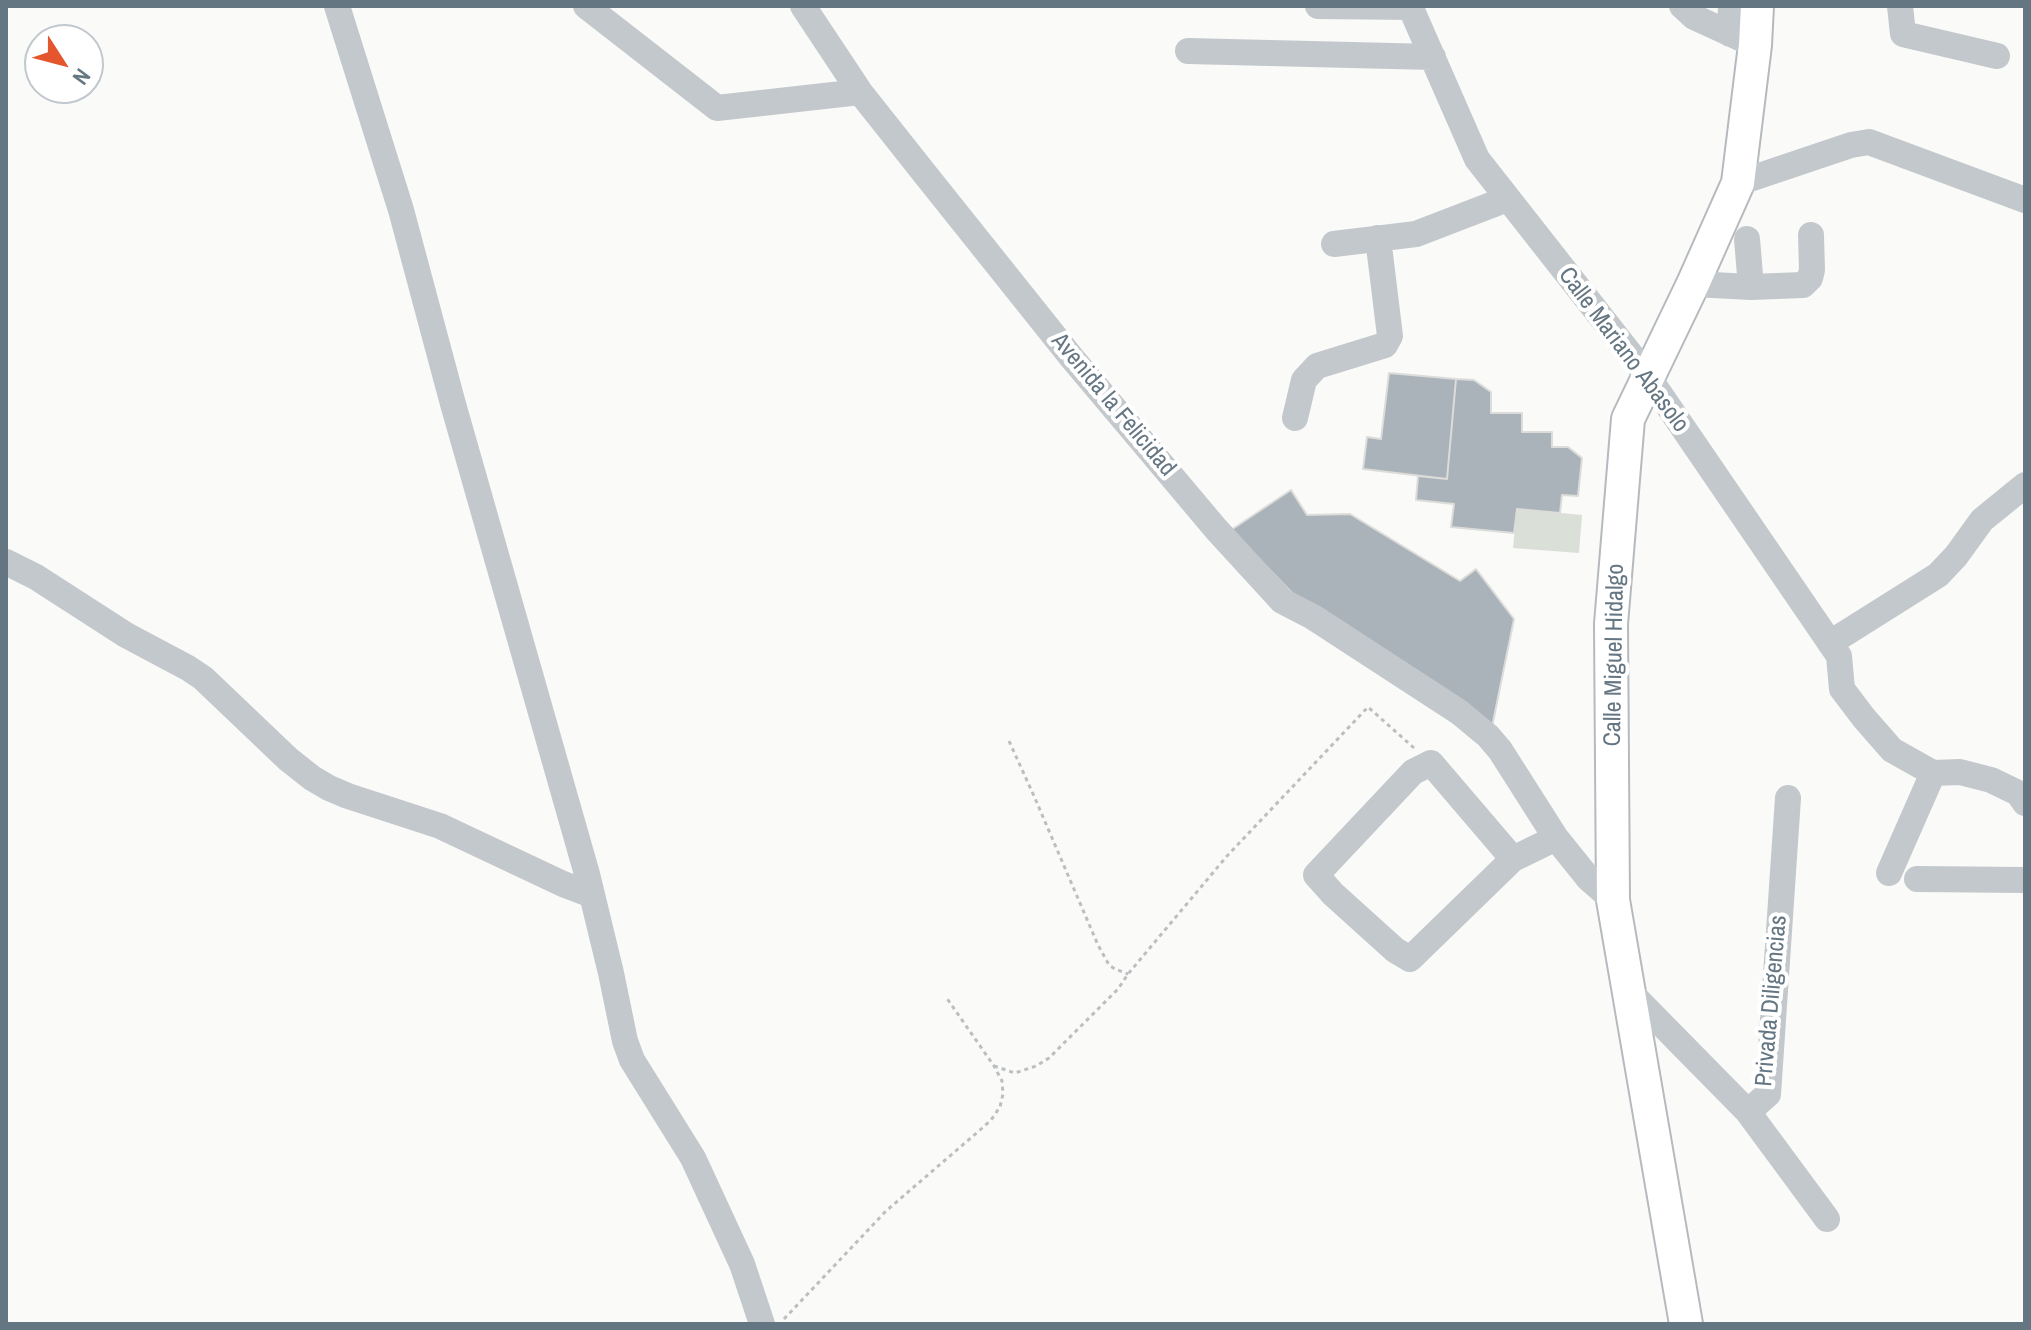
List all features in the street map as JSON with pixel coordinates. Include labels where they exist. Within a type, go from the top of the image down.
[{"type":"main road","name":"Calle Miguel Hidalgo","points":[[1686,1324],[1613,900],[1611,624],[1628,419],[1738,183],[1742,39],[1757,6]]},
{"type":"street","points":[[337,6],[401,210],[592,895],[625,1041],[632,1060],[693,1158],[742,1264],[762,1324]]},
{"type":"street","points":[[586,6],[717,108],[860,92]]},
{"type":"street","name":"Avenida la Felicidad","points":[[803,6],[860,92],[1072,358],[1216,529],[1282,601],[1313,617],[1459,712],[1488,736],[1556,838],[1589,879],[1613,900]]},
{"type":"street","points":[[1318,6],[1411,7]]},
{"type":"street","points":[[1682,6],[1694,17],[1742,39]]},
{"type":"street","points":[[1731,6],[1742,39]]},
{"type":"street","points":[[1900,6],[1903,34],[1997,56]]},
{"type":"street","name":"Calle Mariano Abasolo","points":[[1411,7],[1477,159],[1649,378],[1839,656],[1842,689],[1892,750],[1933,773]]},
{"type":"street","points":[[1188,51],[1433,57]]},
{"type":"street","points":[[1738,183],[1851,145],[1869,142],[2025,200]]},
{"type":"street","points":[[1334,244],[1416,234],[1507,199]]},
{"type":"street","points":[[1693,284],[1751,287],[1803,285],[1810,278],[1811,235]]},
{"type":"street","points":[[1295,418],[1304,380],[1317,366],[1385,345],[1390,336],[1378,238]]},
{"type":"street","points":[[1747,239],[1751,287]]},
{"type":"street","points":[[1830,643],[1938,575],[1982,520],[2025,485]]},
{"type":"street","points":[[6,562],[203,678],[288,759],[329,788],[440,826],[592,895]]},
{"type":"street","points":[[1513,859],[1431,763],[1413,772],[1316,875],[1395,950],[1410,959],[1513,859],[1556,838]]},
{"type":"street","points":[[1889,873],[1933,773],[1960,772],[1991,780],[2018,793],[2025,803]]},
{"type":"street","name":"Privada Diligencias","points":[[1788,798],[1768,1094],[1748,1112],[1827,1219]]},
{"type":"street","points":[[1917,879],[2025,880]]},
{"type":"street","points":[[1629,991],[1748,1112]]},
{"type":"path","points":[[994,1066],[1015,1073],[1049,1058],[1118,989],[1227,856],[1368,707],[1431,763]]},
{"type":"path","points":[[1009,741],[1098,945],[1109,965],[1128,974]]},
{"type":"path","points":[[778,1324],[886,1211],[991,1120],[1000,1107],[1002,1081],[946,997]]},
{"type":"shaded area","points":[[1517,509],[1582,515],[1579,553],[1513,548]]},
{"type":"building","points":[[1389,373],[1456,379],[1447,479],[1363,469],[1367,437],[1381,439]]},
{"type":"building","points":[[1456,379],[1474,380],[1491,392],[1491,413],[1522,413],[1522,432],[1552,432],[1552,447],[1568,447],[1582,458],[1578,496],[1562,495],[1560,513],[1517,509],[1514,533],[1451,527],[1454,504],[1416,500],[1418,476],[1447,479]]},
{"type":"building","points":[[1291,490],[1307,515],[1350,514],[1460,581],[1476,569],[1514,619],[1492,727],[1296,597],[1231,530]]}]
